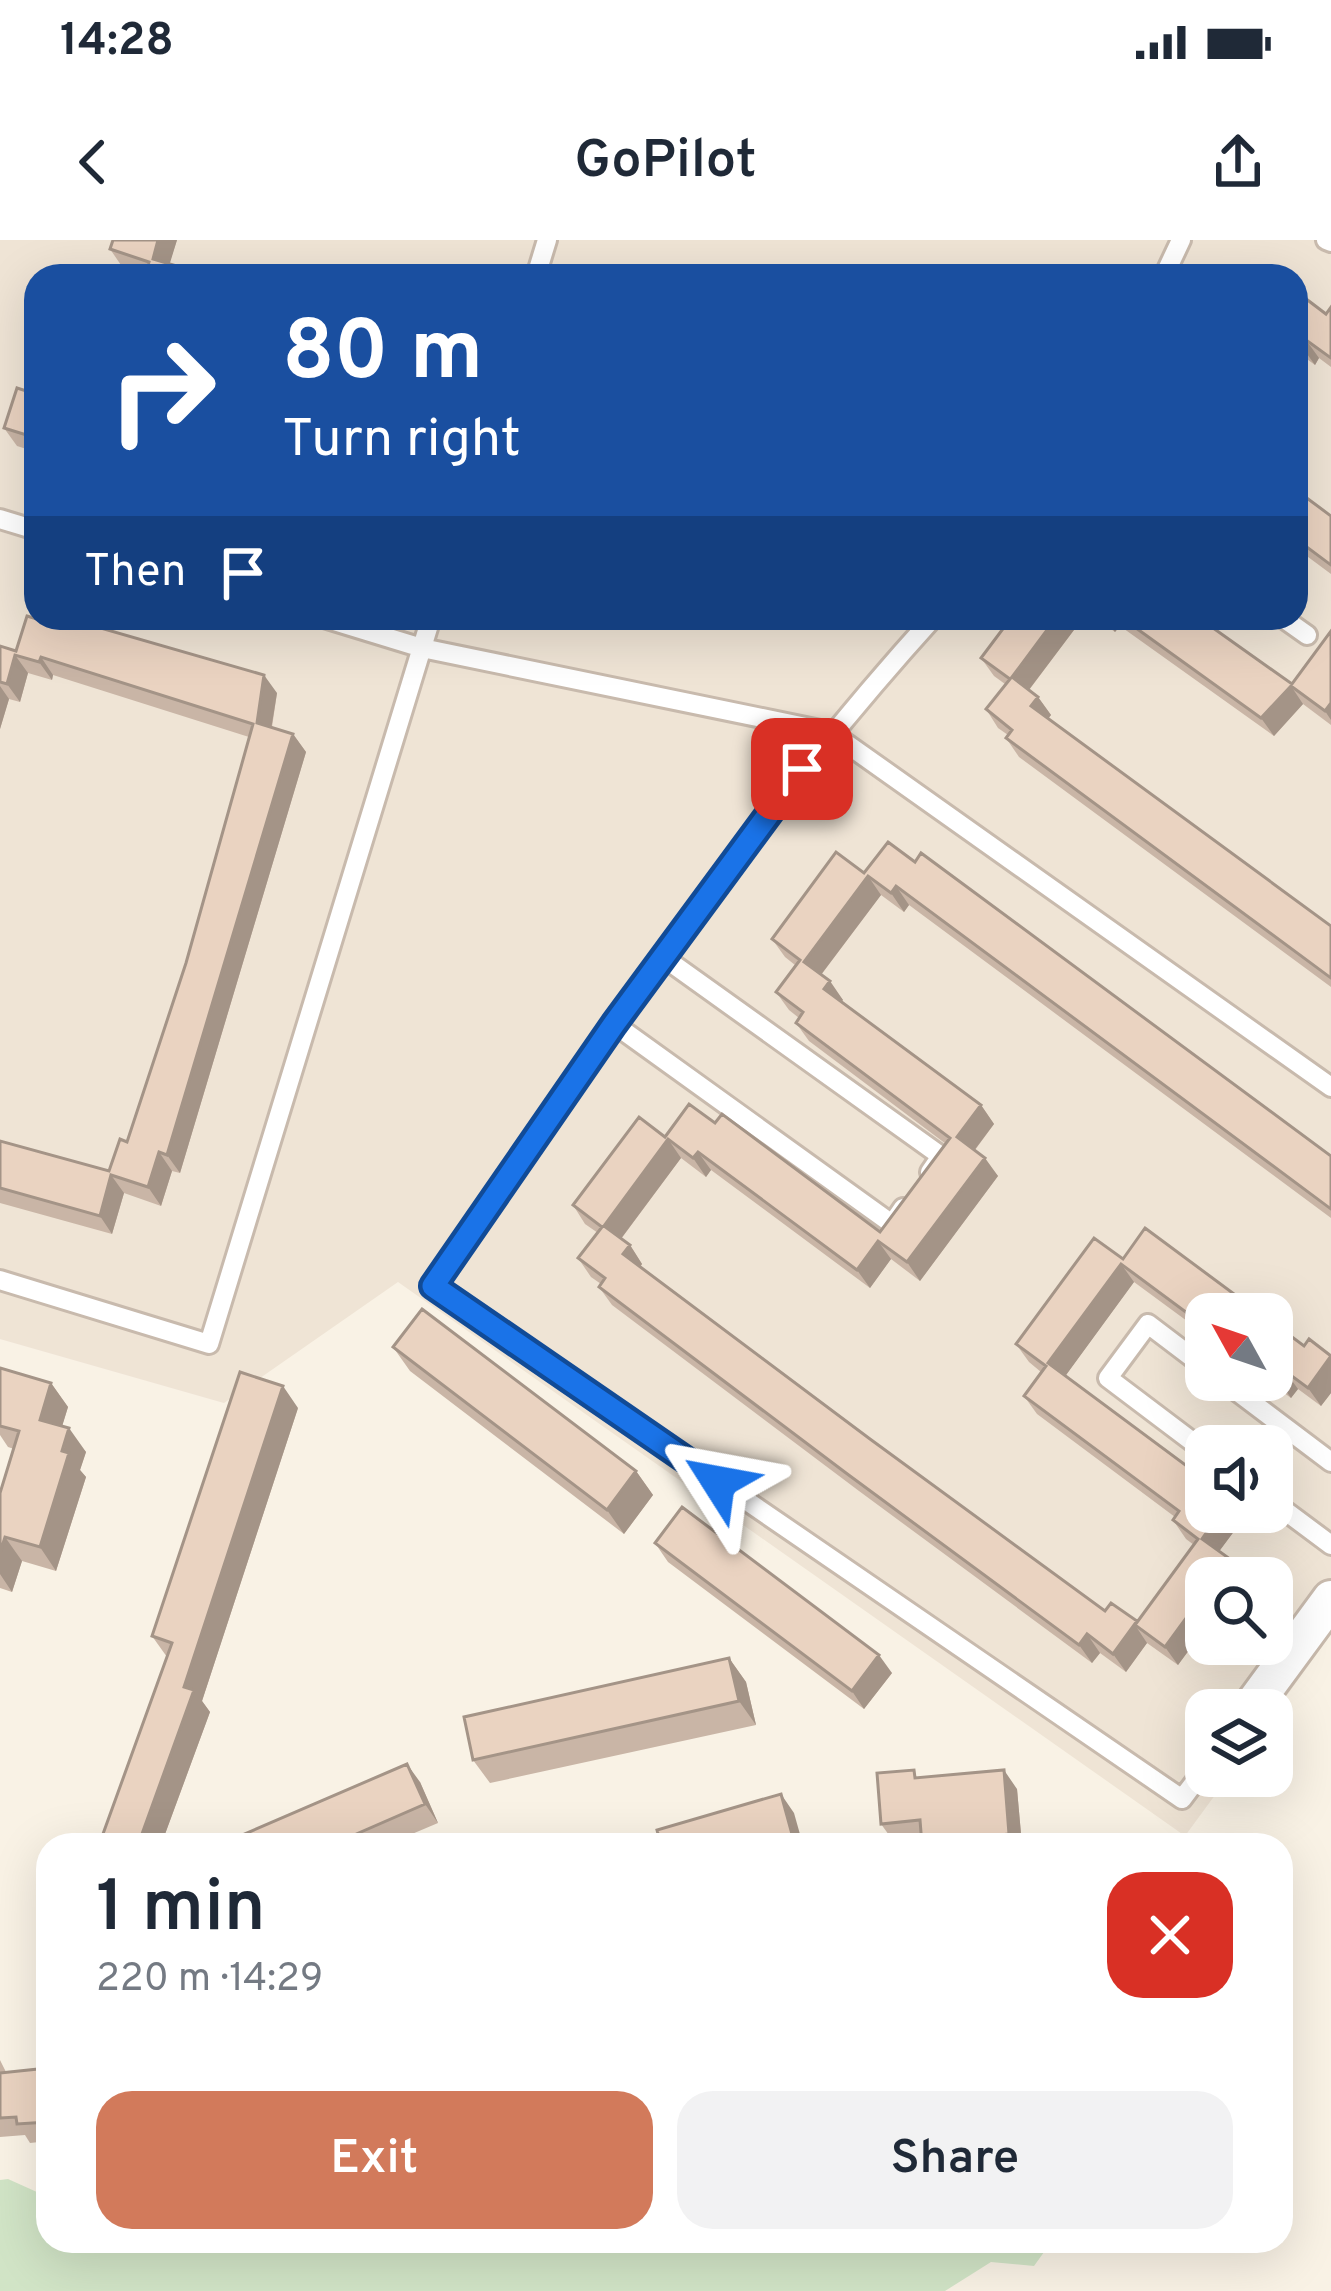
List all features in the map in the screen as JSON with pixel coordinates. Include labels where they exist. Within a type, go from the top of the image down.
[{"type":"street","points":[[1265,1689],[1331,1599]]},
{"type":"lane","points":[[363,630],[422,648],[830,732],[1331,1087]]},
{"type":"lane","points":[[0,1280],[209,1344],[427,630]]},
{"type":"lane","points":[[922,630],[830,732],[614,1024],[433,1286],[1182,1799],[1185,1795]]},
{"type":"lane","points":[[1299,630],[1306,635]]},
{"type":"lane","points":[[614,1024],[892,1224],[941,1156],[663,957]]},
{"type":"lane","points":[[1185,1352],[1148,1324],[1108,1378],[1185,1436]]},
{"type":"lane","points":[[1250,1401],[1331,1462]]},
{"type":"lane","points":[[1293,1517],[1331,1546]]},
{"type":"shaded area","points":[[0,240],[1331,240],[1331,1634],[1291,1689],[1185,1689],[1185,1797],[1214,1797],[1187,1833],[1181,1833],[398,1282],[224,1403],[0,1339]]},
{"type":"green space","points":[[0,2180],[36,2192],[36,2253],[1043,2253],[1034,2266],[991,2262],[945,2291],[0,2291]]},
{"type":"building","points":[[113,240],[158,240],[153,259],[170,264],[148,264],[110,249]]},
{"type":"building","points":[[1308,300],[1326,314],[1331,307],[1331,358],[1308,341]]},
{"type":"building","points":[[17,388],[24,390],[24,434],[4,428]]},
{"type":"building","points":[[1308,499],[1331,516],[1331,565],[1308,548]]},
{"type":"building","points":[[24,626],[24,630],[108,630],[264,675],[257,723],[293,734],[167,1155],[159,1152],[148,1187],[111,1175],[100,1216],[0,1188],[0,1141],[109,1171],[120,1139],[127,1142],[186,963],[253,724],[41,657],[39,662],[15,655],[7,684],[0,682],[0,646],[16,651]]},
{"type":"building","points":[[1002,630],[1047,630],[1012,677],[1038,697],[1031,706],[1331,926],[1331,978],[1006,738],[1012,730],[986,709],[1010,679],[981,658]]},
{"type":"building","points":[[1139,630],[1216,630],[1292,684],[1331,631],[1331,703],[1325,711],[1291,686],[1261,718]]},
{"type":"building","points":[[888,842],[915,862],[921,853],[1331,1156],[1331,1209],[896,886],[891,893],[868,876],[804,962],[830,981],[824,989],[981,1105],[957,1137],[985,1158],[907,1262],[878,1241],[857,1270],[698,1152],[693,1158],[668,1139],[604,1226],[630,1245],[623,1254],[870,1439],[1105,1611],[1111,1603],[1137,1621],[1113,1654],[1087,1634],[1079,1645],[846,1473],[599,1287],[605,1278],[578,1258],[602,1227],[573,1205],[639,1117],[665,1137],[689,1104],[715,1123],[722,1114],[880,1232],[950,1138],[796,1023],[803,1012],[776,992],[800,960],[772,939],[836,852],[864,873]]},
{"type":"building","points":[[1145,1228],[1233,1293],[1185,1293],[1185,1311],[1121,1264],[1048,1363],[1185,1465],[1185,1529],[1173,1520],[1179,1511],[1024,1396],[1046,1366],[1016,1344],[1094,1238],[1123,1259]]},
{"type":"building","points":[[422,1309],[636,1471],[607,1510],[393,1347]]},
{"type":"building","points":[[1293,1338],[1304,1346],[1309,1339],[1331,1356],[1308,1388],[1293,1377]]},
{"type":"building","points":[[0,1368],[51,1383],[40,1420],[69,1428],[62,1451],[69,1453],[40,1547],[5,1537],[0,1553],[0,1493],[19,1431],[0,1426]]},
{"type":"building","points":[[240,1372],[283,1386],[184,1687],[194,1690],[142,1833],[103,1833],[172,1643],[152,1636]]},
{"type":"building","points":[[682,1507],[879,1655],[852,1691],[655,1543]]},
{"type":"building","points":[[1190,1533],[1206,1533],[1202,1539],[1227,1557],[1185,1557],[1185,1620],[1165,1647],[1135,1625],[1198,1539]]},
{"type":"building","points":[[729,1658],[739,1701],[473,1760],[464,1717]]},
{"type":"building","points":[[407,1764],[425,1804],[359,1833],[247,1833]]},
{"type":"building","points":[[914,1770],[915,1778],[1004,1770],[1009,1833],[921,1833],[920,1820],[881,1824],[877,1773]]},
{"type":"building","points":[[781,1794],[792,1833],[658,1833]]},
{"type":"building","points":[[36,2069],[36,2123],[17,2124],[16,2117],[0,2118],[0,2073]]},
{"type":"route","points":[[718,1482],[433,1286],[614,1024],[802,769]]}]
